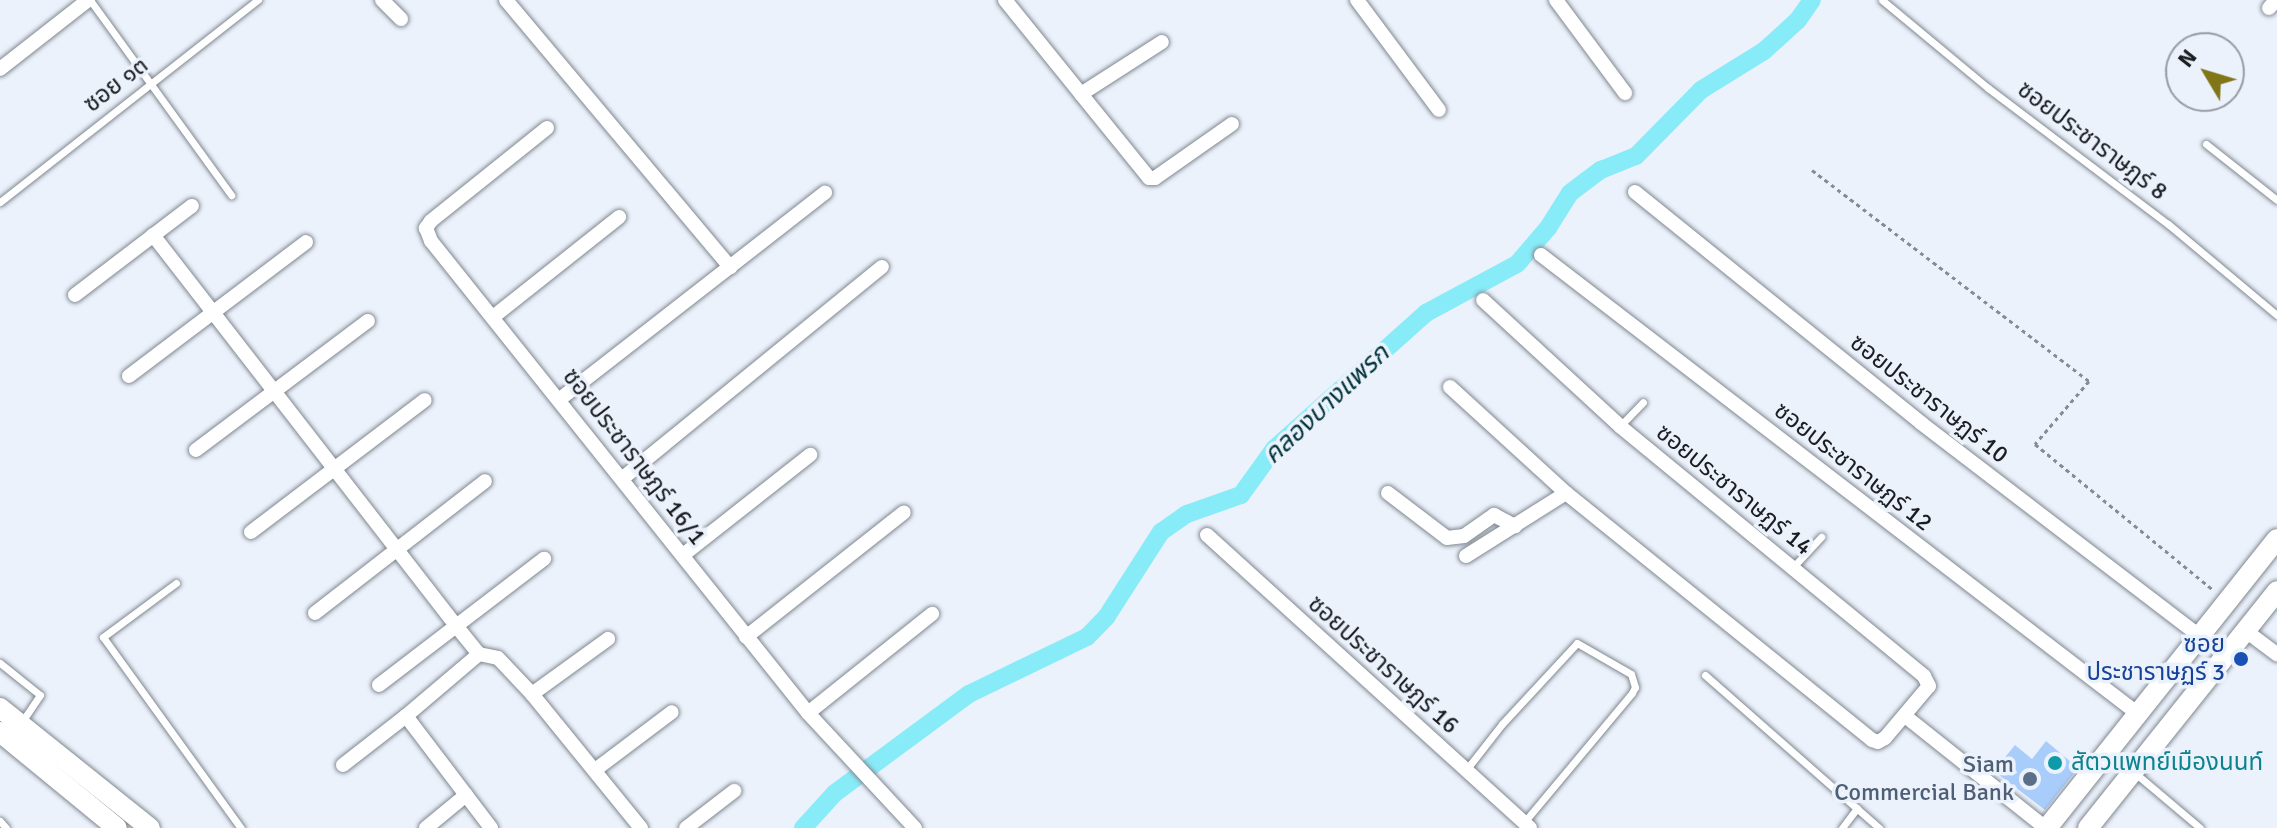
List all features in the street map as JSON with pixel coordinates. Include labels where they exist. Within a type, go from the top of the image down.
[{"type":"main road","points":[[2047,828],[2277,539]]},
{"type":"main road","points":[[2088,828],[2277,591]]},
{"type":"main road","points":[[0,708],[150,828]]},
{"type":"main road","points":[[0,732],[117,828]]},
{"type":"street","points":[[382,0],[401,19]]},
{"type":"street","points":[[506,0],[730,267]]},
{"type":"street","points":[[1005,0],[1149,178],[1155,178],[1232,124]]},
{"type":"street","points":[[1357,0],[1439,110]]},
{"type":"street","points":[[1556,0],[1625,93]]},
{"type":"street","points":[[0,69],[84,1]]},
{"type":"street","points":[[1081,94],[1162,42]]},
{"type":"street","name":"ซอยประชาราษฎร์ 16/1","points":[[547,128],[426,228],[431,241],[808,713],[838,749],[915,828]]},
{"type":"street","name":"ซอยประชาราษฏร์ 10","points":[[1635,192],[1921,423],[2200,636]]},
{"type":"street","points":[[560,399],[825,193]]},
{"type":"street","points":[[75,295],[192,206]]},
{"type":"street","points":[[493,317],[619,217]]},
{"type":"street","points":[[153,235],[333,471],[479,654],[498,658],[532,694],[641,828]]},
{"type":"street","points":[[129,376],[306,242]]},
{"type":"street","name":"ซอยประชาราษฏร์ 12","points":[[1541,255],[2138,714]]},
{"type":"street","points":[[623,478],[882,267]]},
{"type":"street","name":"ซอยประชาราษฏร์ 14","points":[[1483,300],[1620,426],[1794,566],[1929,681],[1885,738],[1878,742],[1872,740],[1566,493]]},
{"type":"street","points":[[196,450],[368,321]]},
{"type":"street","points":[[1450,387],[1566,493],[1466,556]]},
{"type":"street","points":[[251,532],[425,400]]},
{"type":"street","points":[[683,555],[810,455]]},
{"type":"street","points":[[315,613],[485,481]]},
{"type":"street","points":[[1388,493],[1451,539],[1464,536],[1494,515],[1515,526]]},
{"type":"street","points":[[746,637],[904,512]]},
{"type":"street","name":"ซอยประชาราษฎร์ 16","points":[[1207,535],[1527,825]]},
{"type":"street","points":[[379,685],[544,559]]},
{"type":"street","points":[[808,713],[932,614]]},
{"type":"street","points":[[2246,631],[2277,654]]},
{"type":"street","points":[[532,694],[608,639]]},
{"type":"street","points":[[343,765],[479,654]]},
{"type":"street","points":[[595,770],[672,712]]},
{"type":"street","points":[[406,716],[491,828]]},
{"type":"street","points":[[1905,716],[2047,828]]},
{"type":"street","points":[[686,828],[734,791]]},
{"type":"street","points":[[426,828],[466,795]]},
{"type":"lane","name":"ซอย ๑๓","points":[[0,202],[258,0]]},
{"type":"lane","name":"ซอยประชาราษฎร์ 8","points":[[1882,0],[1988,88],[2168,224],[2277,315]]},
{"type":"lane","points":[[84,1],[150,84],[231,195]]},
{"type":"lane","points":[[2206,144],[2277,200]]},
{"type":"lane","points":[[1620,426],[1643,402]]},
{"type":"lane","points":[[1794,566],[1821,537]]},
{"type":"lane","points":[[176,583],[103,637],[241,828]]},
{"type":"lane","points":[[1466,770],[1502,724],[1577,643],[1631,674],[1635,687],[1632,693],[1527,825]]},
{"type":"lane","points":[[0,663],[40,695],[20,724]]},
{"type":"lane","points":[[1705,675],[1879,828]]},
{"type":"lane","points":[[2132,771],[2200,828]]},
{"type":"lane","points":[[1842,828],[1857,808]]},
{"type":"lane","points":[[0,821],[6,828]]},
{"type":"path","points":[[1812,170],[2089,381],[2035,444],[2228,601]]},
{"type":"building","name":"Siam Commercial Bank","points":[[2046,741],[2078,768],[2045,810],[1994,771],[2015,745],[2032,759]]},
{"type":"waterway","name":"คลองบางแพรก","points":[[803,828],[835,793],[969,694],[1087,637],[1107,616],[1161,532],[1187,514],[1241,495],[1274,449],[1426,313],[1517,264],[1548,228],[1570,193],[1601,170],[1636,156],[1701,90],[1764,51],[1798,20],[1812,0]]},
{"type":"place","name":"ซอย ประชาราษฏร์ 3","points":[[2241,659]]},
{"type":"place","name":"สัตวแพทย์เมืองนนท์","points":[[2055,763]]},
{"type":"place","name":"Siam Commercial Bank","points":[[2030,779]]}]
